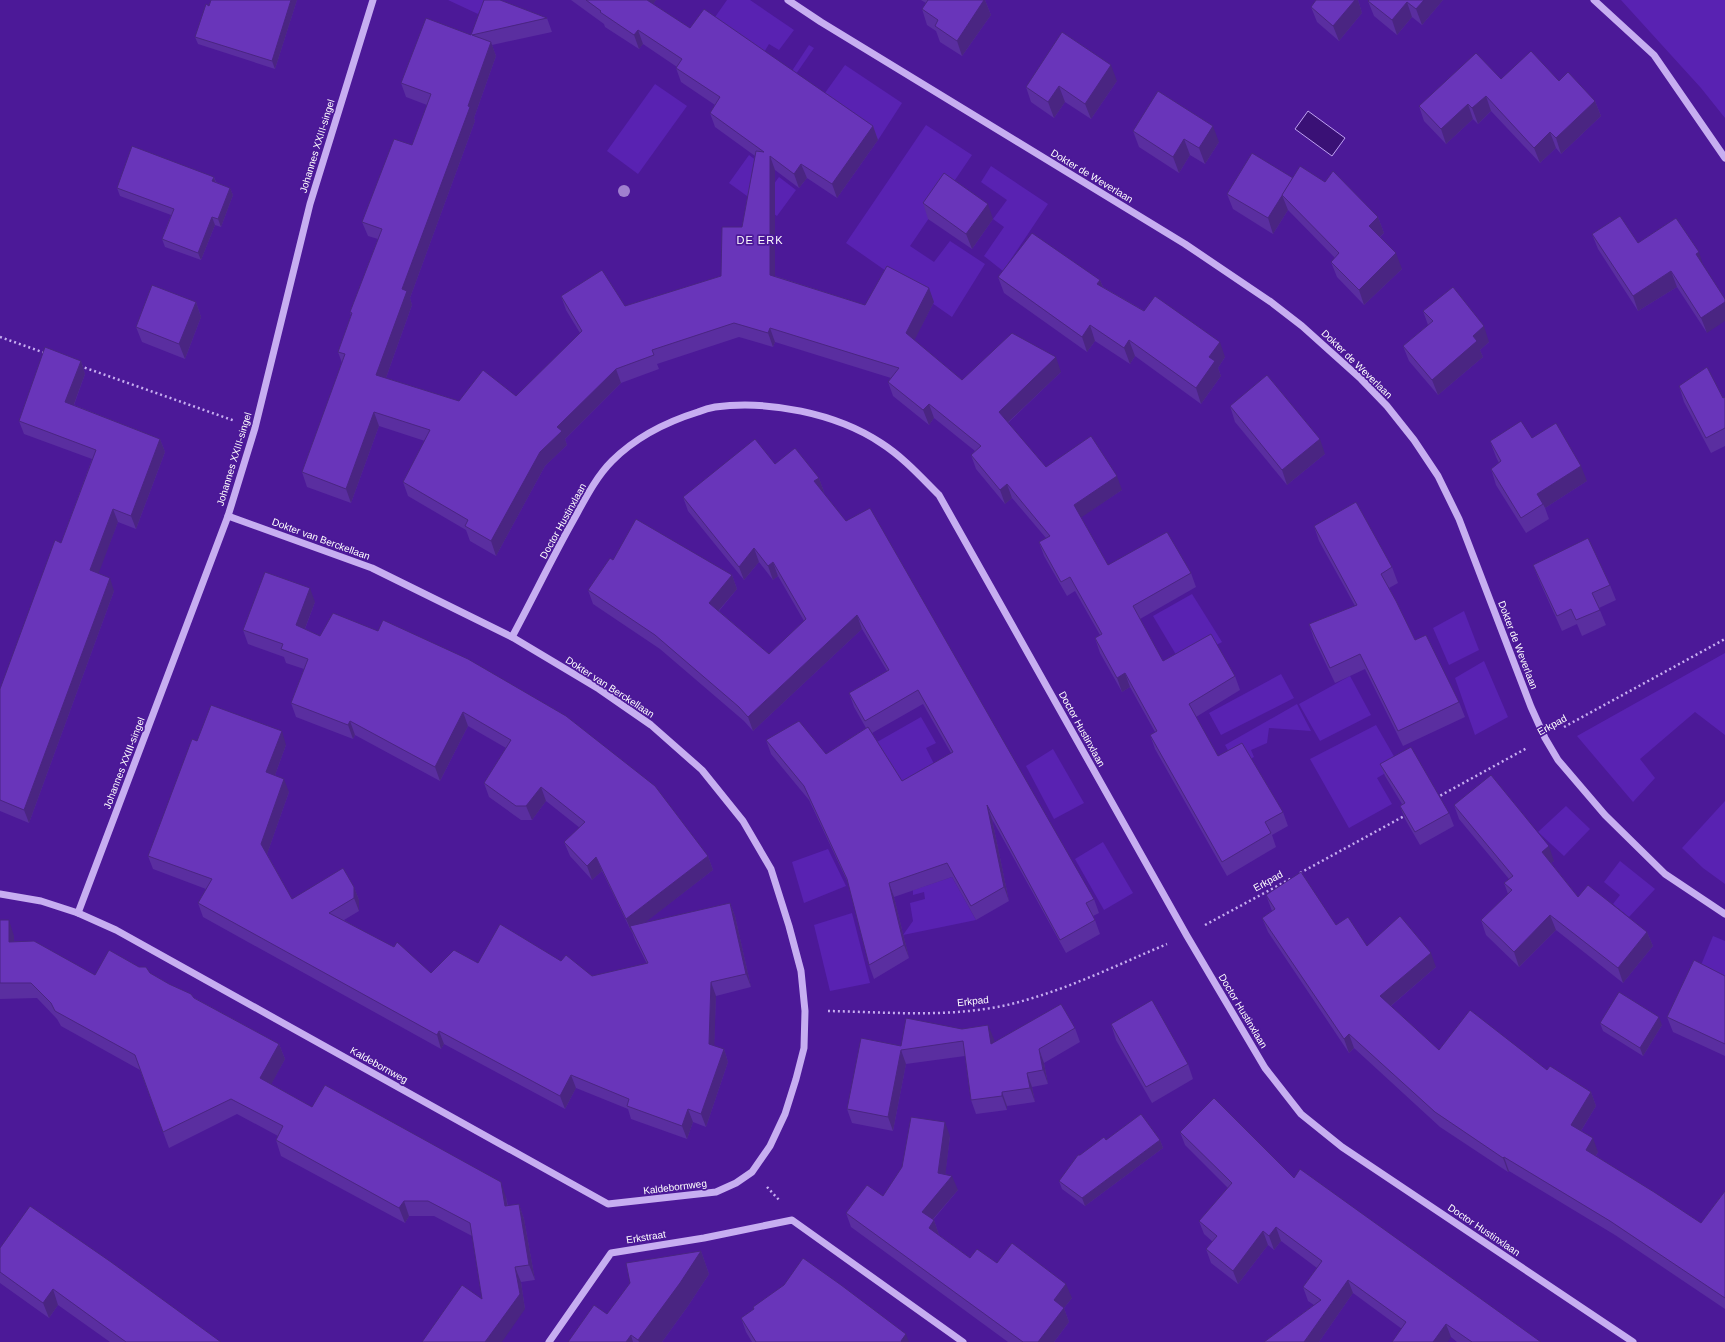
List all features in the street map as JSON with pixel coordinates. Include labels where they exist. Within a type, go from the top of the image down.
[{"type":"street","name":"Johannes XXIII-singel","points":[[78,913],[228,516],[255,428],[310,204],[373,0]]},
{"type":"street","name":"Dokter de Weverlaan","points":[[788,0],[821,22],[1205,257],[1271,302],[1302,326],[1361,379],[1387,406],[1414,440],[1438,476],[1459,519],[1545,738],[1558,760],[1605,814],[1665,874],[1725,914]]},
{"type":"street","points":[[1594,0],[1654,55],[1725,158]]},
{"type":"street","name":"Doctor Hustinxlaan","points":[[512,637],[564,536],[590,490],[612,461],[645,434],[679,418],[715,407],[761,406],[798,410],[840,422],[881,442],[910,465],[939,495],[1187,936],[1265,1068],[1301,1114],[1342,1147],[1633,1342]]},
{"type":"street","name":"Dokter van Berckellaan","points":[[228,516],[372,568],[512,637],[599,689],[651,726],[702,770],[743,821],[771,869],[801,971],[805,1011],[804,1048],[785,1114],[770,1146],[752,1172]]},
{"type":"street","name":"Kaldebornweg","points":[[0,894],[41,901],[78,913],[116,930],[608,1204],[716,1192],[736,1183],[752,1172]]},
{"type":"street","points":[[792,1220],[963,1342]]},
{"type":"street","name":"Erkstraat","points":[[549,1342],[611,1253],[704,1238],[792,1220]]},
{"type":"path","points":[[0,337],[51,355]]},
{"type":"path","points":[[73,363],[255,428]]},
{"type":"path","name":"Erkpad","points":[[1435,799],[1725,639]]},
{"type":"path","name":"Erkpad","points":[[805,1011],[928,1013],[969,1011],[1007,1005],[1068,986],[1187,936],[1407,814]]},
{"type":"path","points":[[752,1172],[782,1203],[792,1220]]},
{"type":"shaded area","points":[[448,0],[485,0],[478,14]]},
{"type":"shaded area","points":[[727,0],[750,0],[794,30],[779,50],[769,44],[763,54],[713,20]]},
{"type":"shaded area","points":[[1621,0],[1725,0],[1725,118],[1701,88]]},
{"type":"shaded area","points":[[809,45],[814,48],[764,120],[761,118]]},
{"type":"shaded area","points":[[845,65],[902,103],[878,140],[820,100]]},
{"type":"shaded area","points":[[655,84],[687,106],[638,174],[607,151]]},
{"type":"shaded area","points":[[1308,111],[1345,138],[1332,156],[1295,129]]},
{"type":"shaded area","points":[[926,125],[972,155],[910,246],[934,262],[950,241],[985,264],[952,317],[846,243]]},
{"type":"shaded area","points":[[749,155],[773,173],[754,201],[729,183]]},
{"type":"shaded area","points":[[991,166],[1048,204],[1003,271],[984,256],[1004,227],[993,219],[1007,200],[981,182]]},
{"type":"shaded area","points":[[779,177],[796,190],[777,216],[759,204]]},
{"type":"shaded area","points":[[1192,594],[1222,642],[1181,663],[1153,616]]},
{"type":"shaded area","points":[[1464,611],[1479,650],[1449,665],[1433,628]]},
{"type":"shaded area","points":[[1725,653],[1725,735],[1695,712],[1640,759],[1655,778],[1633,802],[1577,736]]},
{"type":"shaded area","points":[[1484,661],[1508,717],[1475,735],[1455,678]]},
{"type":"shaded area","points":[[1281,674],[1294,698],[1221,735],[1209,713]]},
{"type":"shaded area","points":[[1350,676],[1371,715],[1320,741],[1299,704]]},
{"type":"shaded area","points":[[1297,704],[1311,731],[1269,728],[1267,743],[1251,750],[1254,757],[1237,766],[1225,745]]},
{"type":"shaded area","points":[[921,717],[936,743],[926,748],[940,776],[905,797],[877,742]]},
{"type":"shaded area","points":[[1376,725],[1399,765],[1377,778],[1392,804],[1349,828],[1310,759]]},
{"type":"shaded area","points":[[1053,749],[1084,803],[1054,819],[1026,766]]},
{"type":"shaded area","points":[[1725,801],[1725,884],[1703,868],[1682,848]]},
{"type":"shaded area","points":[[1566,806],[1590,829],[1564,856],[1538,832]]},
{"type":"shaded area","points":[[1103,842],[1133,893],[1104,910],[1075,859]]},
{"type":"shaded area","points":[[828,849],[846,886],[804,903],[792,862]]},
{"type":"shaded area","points":[[1620,861],[1655,889],[1629,917],[1613,904],[1620,895],[1604,882]]},
{"type":"shaded area","points":[[952,877],[976,920],[903,935],[913,921],[910,903],[925,899],[924,892],[913,895],[913,890]]},
{"type":"shaded area","points":[[852,913],[870,983],[830,991],[814,925]]},
{"type":"shaded area","points":[[1713,936],[1725,941],[1725,983],[1699,970]]},
{"type":"building","points":[[211,0],[291,0],[272,61],[195,37],[206,4],[209,6]]},
{"type":"building","points":[[484,0],[500,0],[547,18],[472,35],[491,42],[468,106],[470,107],[402,289],[407,291],[376,375],[459,401],[483,370],[516,396],[582,331],[561,296],[602,270],[625,306],[721,276],[722,227],[742,227],[756,151],[764,152],[710,113],[720,97],[676,68],[682,59],[638,30],[634,35],[600,12],[601,11],[586,0],[647,0],[690,28],[704,9],[873,126],[832,184],[801,164],[794,174],[770,156],[770,275],[865,305],[887,266],[929,288],[906,333],[962,380],[1012,333],[1056,357],[999,412],[1046,467],[1091,436],[1117,476],[1074,505],[1108,565],[1167,532],[1191,573],[1133,606],[1163,661],[1211,634],[1235,676],[1189,704],[1218,756],[1242,743],[1283,812],[1265,822],[1271,833],[1222,862],[1150,735],[1157,731],[1125,673],[1117,678],[1095,638],[1102,634],[1070,577],[1061,582],[1039,542],[1050,536],[1007,484],[1000,490],[971,455],[981,446],[929,404],[923,410],[888,382],[899,368],[770,328],[768,333],[734,323],[652,350],[654,355],[616,369],[557,427],[562,431],[540,452],[491,541],[465,526],[468,520],[403,482],[430,430],[374,412],[346,489],[302,472],[345,354],[338,352],[352,313],[350,312],[382,229],[362,222],[394,139],[412,145],[431,94],[401,83],[426,18],[471,35]]},
{"type":"building","points":[[928,0],[984,0],[957,41],[935,26],[938,20],[922,9]]},
{"type":"building","points":[[1316,0],[1355,0],[1333,26],[1311,7]]},
{"type":"building","points":[[1424,0],[1416,9],[1407,2],[1392,20],[1368,1]]},
{"type":"building","points":[[1062,32],[1111,65],[1085,104],[1059,86],[1048,102],[1026,87]]},
{"type":"building","points":[[1531,51],[1559,81],[1568,72],[1595,101],[1556,138],[1550,132],[1534,148],[1486,96],[1472,108],[1468,104],[1441,129],[1419,106],[1476,53],[1501,79]]},
{"type":"building","points":[[1158,91],[1213,126],[1199,148],[1184,139],[1173,157],[1133,131]]},
{"type":"building","points":[[132,146],[214,177],[212,181],[230,188],[218,219],[212,217],[198,253],[162,239],[174,209],[117,188]]},
{"type":"building","points":[[1252,153],[1293,178],[1268,218],[1227,194]]},
{"type":"building","points":[[1300,166],[1325,182],[1333,171],[1378,217],[1369,226],[1396,253],[1359,290],[1331,262],[1339,253],[1282,195]]},
{"type":"building","points":[[944,173],[988,204],[966,234],[923,203]]},
{"type":"building","points":[[1620,216],[1638,243],[1676,218],[1699,252],[1696,254],[1725,299],[1725,302],[1701,318],[1671,271],[1633,296],[1592,234]]},
{"type":"building","points":[[1032,233],[1100,280],[1097,284],[1144,311],[1155,296],[1220,342],[1209,357],[1215,361],[1196,388],[1129,340],[1124,348],[1090,325],[1082,337],[998,277]]},
{"type":"building","points":[[152,285],[196,302],[179,344],[136,327]]},
{"type":"building","points":[[1453,287],[1484,326],[1473,336],[1477,341],[1432,380],[1403,346],[1433,321],[1423,311]]},
{"type":"building","points":[[45,347],[81,361],[65,402],[160,439],[131,516],[113,509],[90,570],[110,578],[24,810],[0,800],[0,689],[55,540],[61,543],[96,450],[19,421]]},
{"type":"building","points":[[1707,367],[1723,398],[1725,397],[1725,428],[1706,438],[1679,386]]},
{"type":"building","points":[[1267,375],[1320,439],[1282,470],[1230,406]]},
{"type":"building","points":[[1521,421],[1532,438],[1556,423],[1581,466],[1537,494],[1543,504],[1521,518],[1491,469],[1501,461],[1490,441]]},
{"type":"building","points":[[755,439],[775,464],[795,448],[819,478],[814,481],[846,521],[870,508],[1094,899],[1086,903],[1095,920],[1060,940],[987,805],[1004,887],[971,906],[947,863],[889,883],[904,945],[869,965],[847,879],[804,786],[766,740],[799,721],[826,754],[868,727],[902,781],[953,752],[918,690],[865,721],[849,693],[889,670],[857,615],[748,717],[739,707],[655,635],[588,590],[610,558],[613,560],[636,519],[732,575],[709,603],[769,654],[806,619],[773,562],[768,566],[754,548],[739,567],[683,497]]},
{"type":"building","points":[[1356,502],[1392,567],[1381,574],[1415,640],[1426,635],[1459,702],[1398,731],[1360,654],[1330,668],[1309,624],[1357,605],[1314,526]]},
{"type":"building","points":[[1588,538],[1610,585],[1592,593],[1600,610],[1576,620],[1571,609],[1557,616],[1533,565]]},
{"type":"building","points":[[265,572],[310,588],[296,625],[320,636],[333,613],[378,631],[383,620],[468,659],[566,716],[655,786],[708,856],[626,919],[596,857],[587,866],[564,842],[585,822],[541,787],[526,806],[516,806],[484,783],[511,740],[463,712],[435,767],[350,721],[348,725],[291,703],[308,659],[281,649],[283,644],[243,630]]},
{"type":"building","points":[[211,705],[282,731],[266,772],[284,779],[261,844],[292,899],[343,868],[354,887],[354,898],[329,913],[394,947],[397,942],[431,973],[454,950],[478,963],[500,924],[561,961],[566,955],[592,976],[648,963],[630,926],[730,903],[746,974],[711,982],[709,1044],[724,1049],[701,1114],[688,1109],[682,1126],[627,1106],[629,1099],[571,1075],[560,1096],[439,1031],[437,1035],[198,903],[212,879],[148,856],[192,739],[197,741]]},
{"type":"building","points":[[1411,747],[1449,813],[1415,832],[1400,806],[1405,803],[1380,764]]},
{"type":"building","points":[[1491,775],[1549,846],[1542,852],[1578,897],[1588,885],[1647,932],[1618,968],[1550,915],[1514,952],[1481,920],[1512,890],[1504,883],[1513,876],[1454,805]]},
{"type":"building","points":[[1301,872],[1336,925],[1348,917],[1367,946],[1400,916],[1431,953],[1380,996],[1439,1050],[1470,1010],[1547,1070],[1550,1066],[1591,1092],[1571,1125],[1593,1138],[1586,1150],[1701,1223],[1725,1191],[1725,1298],[1610,1221],[1504,1157],[1503,1158],[1435,1112],[1349,1034],[1344,1039],[1262,918],[1275,909],[1266,895]]},
{"type":"building","points":[[0,920],[9,920],[9,942],[34,941],[95,975],[109,950],[139,967],[146,967],[150,973],[169,984],[191,994],[194,998],[279,1044],[260,1078],[312,1107],[325,1085],[501,1182],[505,1206],[519,1204],[529,1265],[515,1267],[520,1294],[485,1342],[422,1342],[462,1285],[482,1299],[470,1223],[428,1201],[404,1201],[399,1208],[276,1140],[283,1126],[231,1099],[163,1132],[135,1055],[55,1011],[51,1003],[31,983],[0,983]]},
{"type":"building","points":[[1694,960],[1725,976],[1725,1044],[1667,1017]]},
{"type":"building","points":[[1619,992],[1659,1017],[1640,1048],[1600,1023]]},
{"type":"building","points":[[1152,1000],[1188,1064],[1146,1087],[1111,1024]]},
{"type":"building","points":[[1061,1004],[1075,1028],[1039,1049],[1043,1070],[1027,1073],[1030,1088],[1002,1092],[1002,1096],[971,1100],[963,1041],[901,1050],[888,1117],[847,1109],[861,1038],[901,1046],[906,1018],[962,1029],[988,1025],[991,1044]]},
{"type":"building","points":[[1214,1098],[1294,1178],[1300,1169],[1541,1342],[1472,1342],[1446,1324],[1433,1342],[1392,1342],[1406,1322],[1348,1280],[1304,1342],[1264,1342],[1321,1300],[1303,1287],[1322,1261],[1276,1227],[1269,1236],[1263,1231],[1233,1271],[1206,1249],[1217,1236],[1199,1221],[1232,1183],[1180,1132]]},
{"type":"building","points":[[1141,1114],[1160,1140],[1082,1198],[1059,1181],[1078,1155],[1104,1137],[1106,1140]]},
{"type":"building","points":[[911,1117],[945,1122],[938,1173],[952,1176],[922,1212],[934,1220],[929,1228],[970,1258],[977,1249],[997,1263],[1012,1243],[1066,1284],[1054,1300],[1064,1308],[1038,1342],[1023,1342],[846,1213],[867,1185],[883,1196],[902,1167]]},
{"type":"building","points":[[30,1206],[111,1262],[221,1342],[126,1342],[53,1289],[43,1303],[0,1272],[0,1248]]},
{"type":"building","points":[[701,1251],[680,1283],[638,1340],[631,1335],[626,1342],[568,1342],[594,1305],[607,1314],[630,1283],[626,1263]]},
{"type":"building","points":[[803,1258],[906,1334],[901,1341],[902,1342],[756,1342],[741,1318],[754,1309],[753,1307],[784,1285]]},
{"type":"district","name":"DE ERK","points":[[760,240]]}]
